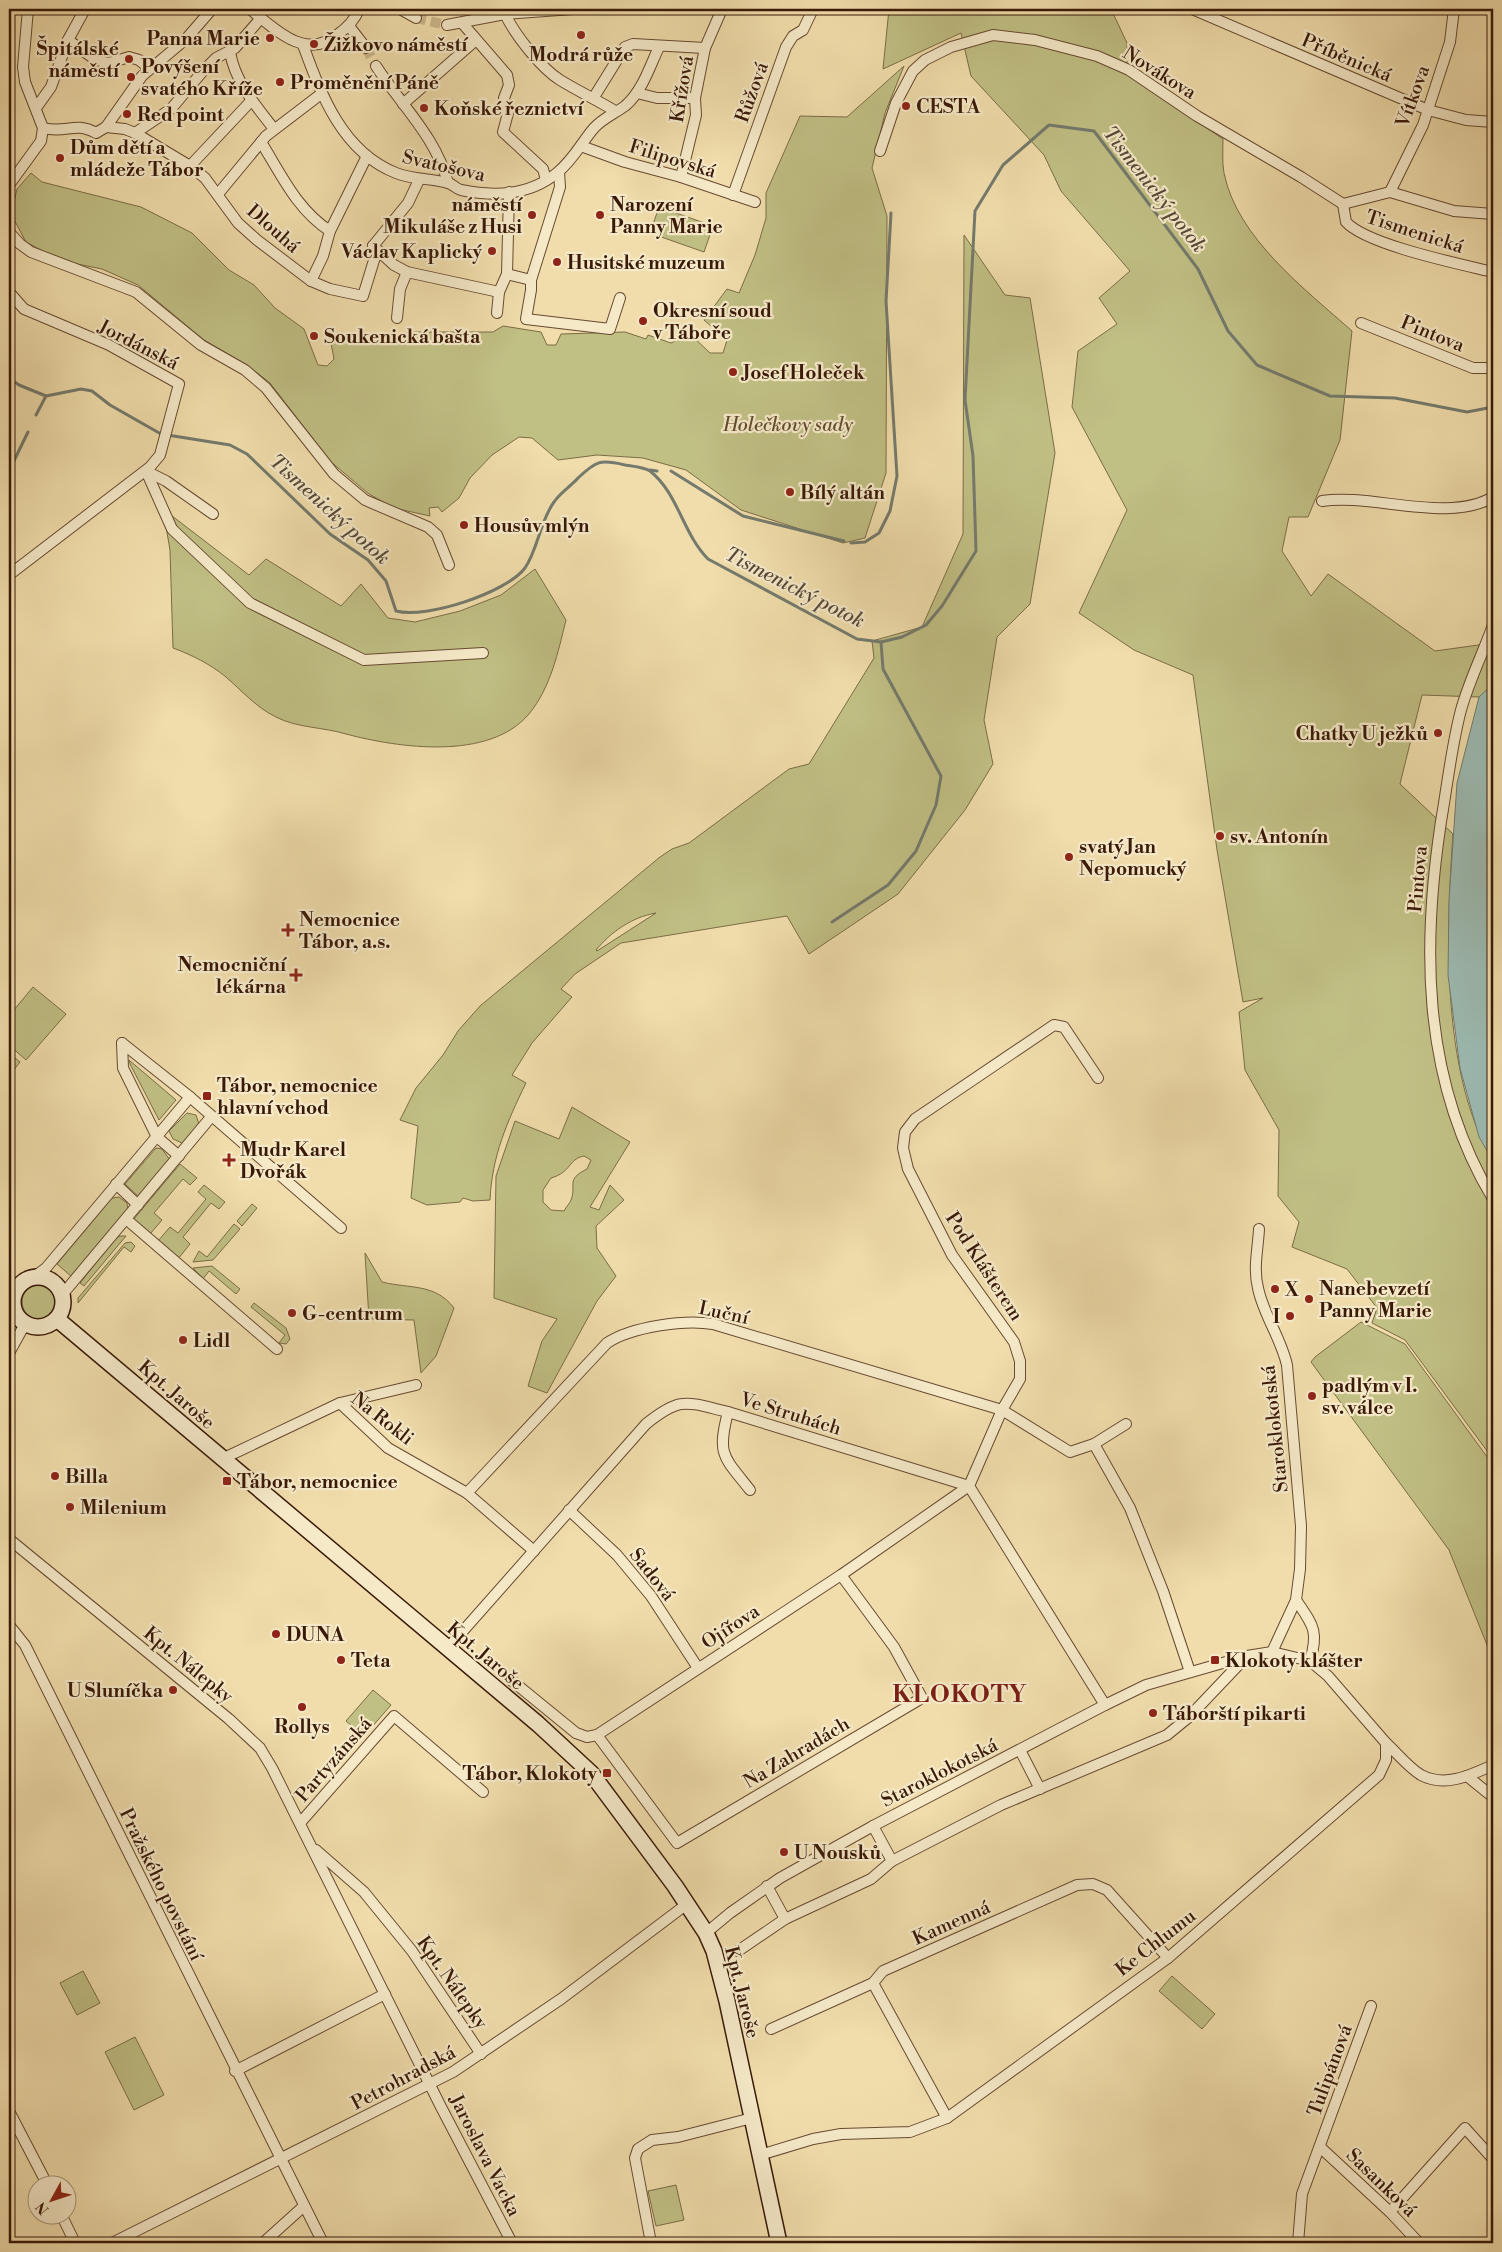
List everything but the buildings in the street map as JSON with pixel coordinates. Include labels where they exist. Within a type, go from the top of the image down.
[{"type":"street","points":[[9,185],[41,141],[43,128],[25,82],[23,67],[28,9]]},
{"type":"street","points":[[36,108],[51,87],[68,40],[85,9]]},
{"type":"street","points":[[106,127],[150,68],[186,39],[212,9]]},
{"type":"street","points":[[250,9],[284,37],[311,47],[322,44],[349,26],[361,9]]},
{"type":"street","points":[[400,9],[416,18]]},
{"type":"street","points":[[448,25],[464,24],[505,14],[573,9]]},
{"type":"street","name":"Křížová","points":[[681,177],[696,115],[695,98],[705,48],[722,9]]},
{"type":"street","name":"Růžová","points":[[732,195],[786,47],[793,36],[803,30],[813,9]]},
{"type":"street","name":"Příběnická","points":[[1192,9],[1428,110],[1466,120],[1493,122]]},
{"type":"street","name":"Vítkova","points":[[1390,192],[1428,110],[1450,42],[1454,9]]},
{"type":"street","points":[[505,14],[514,29],[547,70],[560,80],[594,97],[615,111]]},
{"type":"street","points":[[135,133],[170,110],[216,58],[230,52],[261,18]]},
{"type":"street","points":[[464,24],[507,75],[508,85],[504,98],[508,113],[503,132],[543,169],[546,180]]},
{"type":"street","points":[[349,26],[366,48]]},
{"type":"street","name":"Novákova","points":[[880,151],[896,103],[913,71],[925,60],[951,46],[993,35],[1035,40],[1097,56],[1129,70],[1198,116],[1343,204]]},
{"type":"street","points":[[68,40],[96,60],[109,63],[134,58],[150,68]]},
{"type":"street","points":[[402,104],[429,83],[476,40]]},
{"type":"street","points":[[594,97],[625,47],[633,44],[659,47],[705,48]]},
{"type":"street","name":"Svatošova","points":[[303,45],[321,94],[335,118],[367,156],[394,173],[419,180],[448,183],[460,190],[496,195],[509,192]]},
{"type":"street","points":[[497,313],[499,292],[507,274],[509,192],[535,188],[559,172],[601,121],[625,106],[636,93],[659,47]]},
{"type":"street","points":[[230,52],[235,71],[251,100],[274,129]]},
{"type":"street","points":[[376,66],[436,150],[443,163],[448,183]]},
{"type":"street","points":[[636,93],[656,98],[695,98]]},
{"type":"street","points":[[218,194],[274,129],[321,94]]},
{"type":"street","points":[[190,166],[251,100]]},
{"type":"street","name":"Dlouhá","points":[[43,128],[57,131],[79,126],[96,133],[106,127],[125,129],[135,133],[190,166],[205,178],[238,223],[257,240],[311,281],[330,289],[363,296],[375,257],[373,246]]},
{"type":"street","points":[[261,142],[294,198],[316,222],[330,231]]},
{"type":"street","name":"Filipovská","points":[[579,149],[681,177],[755,202]]},
{"type":"street","points":[[311,281],[323,256],[330,231],[367,156]]},
{"type":"street","points":[[559,172],[560,187],[531,280],[526,319],[610,330],[620,298]]},
{"type":"street","points":[[419,180],[408,203],[373,246],[394,265],[407,272],[499,292]]},
{"type":"street","points":[[1343,204],[1390,192],[1454,211],[1493,214]]},
{"type":"street","name":"Tismenická","points":[[1343,204],[1346,222],[1363,235],[1442,260],[1493,272]]},
{"type":"street","points":[[9,232],[31,252],[77,271],[120,284],[136,292],[201,345],[252,375],[266,388],[334,474],[365,500],[428,527],[437,536],[449,565]]},
{"type":"street","points":[[397,318],[400,289],[407,272]]},
{"type":"street","points":[[507,274],[531,280]]},
{"type":"street","name":"Jordánská","points":[[9,292],[24,309],[109,346],[179,384],[160,455],[146,471],[9,574]]},
{"type":"street","name":"Pintova","points":[[1361,323],[1473,368],[1493,368]]},
{"type":"street","points":[[146,471],[166,481],[213,514]]},
{"type":"street","points":[[146,471],[172,529],[250,603],[364,660],[483,653]]},
{"type":"street","points":[[1322,501],[1355,500],[1404,507],[1466,506],[1483,504],[1493,497]]},
{"type":"street","name":"Pintova","points":[[1493,625],[1462,710],[1434,862],[1430,953],[1437,1054],[1447,1094],[1473,1164],[1493,1200]]},
{"type":"street","name":"Pod Klášterem","points":[[969,1486],[1002,1410],[1020,1379],[1020,1361],[1014,1342],[952,1256],[927,1207],[908,1169],[904,1148],[905,1132],[914,1119],[1054,1025],[1064,1027],[1098,1078]]},
{"type":"street","points":[[179,1156],[157,1137],[123,1068],[122,1043],[190,1097],[341,1228]]},
{"type":"street","points":[[35,1276],[46,1268],[190,1097]]},
{"type":"street","points":[[62,1295],[211,1117]]},
{"type":"street","points":[[116,1184],[138,1204]]},
{"type":"street","points":[[126,1220],[277,1349]]},
{"type":"street","name":"Staroklokotská","points":[[706,1933],[767,1886],[873,1826],[1105,1705],[1146,1685],[1247,1656],[1272,1652],[1296,1600],[1301,1526],[1288,1375],[1283,1349],[1258,1289],[1255,1266],[1260,1229]]},
{"type":"street","points":[[35,1276],[49,1279],[60,1289],[62,1295],[61,1312],[57,1319],[42,1327],[25,1324],[14,1313],[12,1305],[14,1279],[35,1276]]},
{"type":"street","name":"Kpt. Jaroše","points":[[57,1319],[569,1751],[591,1773],[688,1904],[706,1933],[714,1951],[779,2243]]},
{"type":"street","name":"Luční","points":[[467,1493],[607,1343],[619,1335],[695,1321],[1002,1410],[1070,1452],[1094,1444]]},
{"type":"street","points":[[9,1353],[25,1324]]},
{"type":"street","points":[[340,1403],[416,1385]]},
{"type":"street","name":"Ve Struhách","points":[[447,1649],[646,1424],[668,1407],[688,1402],[728,1412],[969,1486]]},
{"type":"street","name":"Na Rokli","points":[[222,1459],[340,1403],[388,1448],[467,1493],[534,1550]]},
{"type":"street","points":[[728,1412],[721,1446],[728,1462],[750,1490]]},
{"type":"street","points":[[1126,1424],[1094,1444],[1130,1508],[1163,1591],[1190,1672]]},
{"type":"street","points":[[969,1486],[1105,1705]]},
{"type":"street","name":"Ojířova","points":[[596,1735],[841,1575],[969,1486]]},
{"type":"street","name":"Sadová","points":[[569,1510],[617,1555],[651,1596],[698,1668]]},
{"type":"street","name":"Kpt. Nálepky","points":[[9,1539],[248,1736],[267,1759],[430,2084]]},
{"type":"street","name":"Na Zahradách","points":[[596,1735],[677,1843],[922,1698],[894,1647],[841,1575]]},
{"type":"street","points":[[1296,1600],[1311,1622],[1316,1642],[1310,1661]]},
{"type":"street","name":"Pražského povstání","points":[[9,1625],[24,1645],[322,2243]]},
{"type":"street","points":[[1272,1652],[1310,1661],[1328,1676],[1386,1743],[1421,1775],[1440,1780],[1458,1780],[1493,1765]]},
{"type":"street","points":[[738,1950],[785,1919],[871,1879],[892,1862],[1001,1805],[1167,1735],[1189,1718],[1247,1656]]},
{"type":"street","points":[[511,1680],[576,1733],[587,1737],[596,1735]]},
{"type":"street","name":"Partyzánská","points":[[300,1823],[394,1716],[484,1792]]},
{"type":"street","name":"Ke Chlumu","points":[[760,2155],[813,2139],[841,2134],[910,2132],[947,2118],[1168,1958],[1379,1775],[1386,1760],[1386,1743]]},
{"type":"street","name":"Staroklokotská","points":[[1020,1750],[1040,1788]]},
{"type":"street","points":[[1467,1776],[1493,1798]]},
{"type":"street","name":"Staroklokotská","points":[[873,1826],[892,1862]]},
{"type":"street","name":"Kpt. Nálepky","points":[[311,1846],[364,1892],[424,1966],[481,2054]]},
{"type":"street","name":"Kamenná","points":[[771,2029],[873,1983],[883,1971],[1077,1886],[1093,1884],[1107,1890],[1168,1958]]},
{"type":"street","points":[[767,1886],[785,1919]]},
{"type":"street","name":"Petrohradská","points":[[112,2243],[282,2160],[430,2084],[481,2054],[561,1999],[688,1904]]},
{"type":"street","points":[[873,1983],[947,2118]]},
{"type":"street","points":[[235,2071],[385,1994]]},
{"type":"street","name":"Tulipánová","points":[[1320,2147],[1371,2006]]},
{"type":"street","name":"Jaroslava Vacka","points":[[430,2084],[512,2243]]},
{"type":"street","points":[[9,2111],[42,2174]]},
{"type":"street","points":[[651,2243],[635,2158],[638,2149],[652,2140],[686,2135],[752,2118]]},
{"type":"street","points":[[1390,2212],[1465,2128],[1493,2159]]},
{"type":"street","points":[[1298,2243],[1302,2194],[1320,2147]]},
{"type":"street","name":"Sasanková","points":[[1320,2147],[1390,2212],[1419,2243]]},
{"type":"street","points":[[263,2243],[304,2206]]},
{"type":"street","points":[[66,2224],[75,2243]]},
{"type":"green space","points":[[889,9],[1111,9],[1127,43],[1127,73],[1223,139],[1224,173],[1231,197],[1243,219],[1258,241],[1276,261],[1352,331],[1340,440],[1308,517],[1289,517],[1282,551],[1311,596],[1328,574],[1435,651],[1493,643],[1493,684],[1479,697],[1422,695],[1400,784],[1453,834],[1449,958],[1451,1002],[1456,1045],[1464,1087],[1476,1126],[1493,1161],[1493,1459],[1405,1340],[1372,1323],[1377,1308],[1347,1269],[1292,1247],[1299,1222],[1278,1196],[1279,1130],[1245,1070],[1239,1012],[1263,998],[1243,1002],[1217,850],[1193,675],[1134,650],[1079,613],[1127,510],[1072,407],[1078,351],[1117,324],[1099,298],[1130,271],[1061,191],[1044,155],[971,76],[961,33],[883,69]]},
{"type":"green space","name":"Holečkovy sady","points":[[904,66],[885,113],[872,168],[887,216],[886,473],[865,538],[843,543],[741,510],[686,470],[643,458],[597,455],[558,460],[532,438],[519,437],[492,455],[470,478],[459,498],[442,512],[438,507],[429,508],[430,516],[394,508],[369,494],[331,462],[270,383],[247,365],[204,340],[138,285],[102,269],[62,261],[26,242],[11,214],[17,189],[31,173],[42,182],[141,207],[192,233],[229,270],[254,285],[275,308],[304,329],[318,365],[327,366],[334,359],[331,343],[404,336],[407,332],[493,332],[503,326],[541,332],[547,345],[556,345],[561,334],[625,332],[646,339],[648,335],[671,343],[690,334],[710,353],[723,353],[727,340],[704,320],[727,289],[739,293],[755,255],[766,218],[766,193],[800,116],[847,117]]},
{"type":"green space","points":[[659,207],[713,226],[704,252],[650,233]]},
{"type":"green space","points":[[964,235],[1005,295],[1030,298],[1055,453],[1030,604],[997,637],[984,720],[993,764],[965,810],[898,894],[809,954],[787,916],[621,943],[575,974],[561,989],[572,997],[532,1043],[512,1075],[526,1083],[497,1154],[490,1200],[473,1201],[463,1198],[460,1202],[427,1205],[411,1198],[418,1126],[400,1120],[416,1088],[443,1055],[458,1031],[480,1006],[660,857],[672,849],[689,843],[789,769],[809,764],[874,658],[872,641],[922,627],[963,534]],"holes":[[[656,913],[597,951],[608,937],[623,926],[639,918]]]},
{"type":"green space","points":[[163,509],[249,575],[266,559],[341,606],[361,584],[388,618],[415,622],[460,611],[501,595],[535,569],[566,620],[553,669],[537,704],[512,729],[491,739],[467,745],[442,747],[417,746],[367,739],[284,721],[276,717],[256,704],[214,668],[173,648],[170,550]]},
{"type":"green space","points":[[33,987],[66,1014],[26,1060],[9,1045],[9,1016]]},
{"type":"green space","points":[[9,1053],[20,1062],[9,1076]]},
{"type":"green space","points":[[129,1060],[176,1100],[159,1120],[130,1064]]},
{"type":"green space","points":[[572,1107],[630,1142],[590,1207],[599,1210],[610,1185],[624,1200],[596,1226],[597,1248],[616,1276],[597,1301],[547,1393],[528,1386],[542,1341],[557,1319],[494,1298],[496,1176],[515,1121],[559,1139]],"holes":[[[584,1156],[591,1160],[587,1169],[574,1179],[573,1195],[564,1211],[551,1210],[543,1202],[543,1190],[551,1178],[563,1172],[579,1158]]]},
{"type":"green space","points":[[187,1113],[196,1115],[199,1124],[184,1144],[173,1139],[169,1131]]},
{"type":"green space","points":[[156,1148],[162,1149],[170,1160],[139,1197],[125,1184]]},
{"type":"green space","points":[[180,1164],[197,1178],[190,1185],[183,1179],[154,1213],[162,1220],[150,1234],[133,1220]]},
{"type":"green space","points":[[204,1185],[225,1202],[219,1209],[211,1203],[183,1237],[190,1244],[178,1259],[158,1241],[170,1227],[178,1233],[206,1199],[198,1192]]},
{"type":"green space","points":[[119,1197],[127,1203],[128,1211],[72,1277],[57,1264],[112,1198]]},
{"type":"green space","points":[[252,1204],[257,1208],[242,1226],[237,1221]]},
{"type":"green space","points":[[234,1224],[240,1229],[213,1260],[193,1262],[199,1251],[207,1257]]},
{"type":"green space","points":[[120,1236],[126,1236],[84,1286],[80,1283],[115,1239]]},
{"type":"green space","points":[[131,1242],[135,1246],[131,1252],[124,1247],[78,1303],[78,1298],[125,1243]]},
{"type":"green space","points":[[365,1253],[382,1282],[421,1288],[439,1294],[454,1308],[436,1356],[421,1373],[414,1320],[369,1319]]},
{"type":"green space","points":[[212,1266],[240,1289],[236,1294],[209,1271],[203,1279],[193,1268]]},
{"type":"green space","points":[[39,1285],[51,1290],[56,1302],[51,1314],[39,1319],[27,1314],[22,1302],[27,1290]]},
{"type":"green space","points":[[254,1303],[286,1328],[290,1339],[286,1344],[279,1343],[285,1335],[251,1307]]},
{"type":"green space","points":[[1361,1322],[1405,1344],[1493,1465],[1493,1660],[1449,1550],[1311,1362]]},
{"type":"green space","points":[[373,1690],[391,1705],[364,1736],[346,1721]]},
{"type":"green space","points":[[83,1971],[100,2003],[77,2015],[60,1983]]},
{"type":"green space","points":[[1172,1976],[1215,2014],[1202,2029],[1159,1991]]},
{"type":"green space","points":[[135,2037],[164,2095],[134,2110],[105,2052]]},
{"type":"green space","points":[[676,2185],[684,2220],[656,2226],[648,2191]]},
{"type":"water","points":[[1493,684],[1493,1161],[1479,1137],[1460,1068],[1448,975],[1449,900],[1457,783],[1479,697]]},
{"type":"waterway","name":"Tismenický potok","points":[[9,378],[19,385],[46,396],[81,389],[92,391],[110,405],[161,434],[230,445],[247,454],[330,534],[368,560],[386,581],[396,611],[426,611],[445,608],[484,595],[515,577],[525,568],[545,518],[556,499],[589,468],[599,463],[610,462],[645,469],[660,480],[674,502],[692,538],[708,559],[857,639],[881,642],[902,637],[926,625],[942,606],[976,551],[973,456],[965,400],[975,211],[1003,165],[1049,125],[1094,131],[1198,269],[1228,331],[1257,365],[1330,396],[1395,398],[1467,412],[1493,407]]},
{"type":"waterway","points":[[851,543],[865,542],[879,533],[890,511],[897,476],[886,301],[891,213]]},
{"type":"waterway","points":[[36,415],[46,396]]},
{"type":"waterway","points":[[9,471],[28,432]]},
{"type":"waterway","name":"Tismenický potok","points":[[650,470],[657,471]]},
{"type":"waterway","points":[[671,471],[743,516],[844,541]]},
{"type":"waterway","points":[[832,922],[888,885],[916,851],[936,805],[941,776],[883,669],[881,642]]},
{"type":"tunnel","points":[[416,18],[447,25]]},
{"type":"tunnel","points":[[366,48],[376,66]]},
{"type":"place","name":"Modrá růže","points":[[581,35]]},
{"type":"place","name":"Panna Marie","points":[[270,38]]},
{"type":"place","name":"Žižkovo náměstí","points":[[314,44]]},
{"type":"place","name":"Špitálské náměstí","points":[[129,59]]},
{"type":"place","name":"Povýšení svatého Kříže","points":[[131,77]]},
{"type":"place","name":"Proměnění Páně","points":[[280,82]]},
{"type":"place","name":"CESTA","points":[[906,106]]},
{"type":"place","name":"Koňské řeznictví","points":[[424,108]]},
{"type":"place","name":"Red point","points":[[127,114]]},
{"type":"place","name":"Dům dětí a mládeže Tábor","points":[[60,158]]},
{"type":"place","name":"náměstí Mikuláše z Husi","points":[[532,215]]},
{"type":"place","name":"Narození Panny Marie","points":[[600,215]]},
{"type":"place","name":"Václav Kaplický","points":[[492,251]]},
{"type":"place","name":"Husitské muzeum","points":[[557,262]]},
{"type":"place","name":"Okresní soud v Táboře","points":[[643,321]]},
{"type":"place","name":"Soukenická bašta","points":[[314,336]]},
{"type":"place","name":"Josef Holeček","points":[[733,372]]},
{"type":"place","name":"Bílý altán","points":[[790,492]]},
{"type":"place","name":"Housův mlýn","points":[[464,525]]},
{"type":"place","name":"Chatky U ježků","points":[[1438,733]]},
{"type":"place","name":"sv. Antonín","points":[[1220,836]]},
{"type":"place","name":"svatý Jan Nepomucký","points":[[1069,857]]},
{"type":"place","name":"Nemocnice Tábor, a.s.","points":[[288,930]]},
{"type":"place","name":"Nemocniční lékárna","points":[[296,975]]},
{"type":"place","name":"Tábor, nemocnice hlavní vchod","points":[[207,1096]]},
{"type":"place","name":"Mudr Karel Dvořák","points":[[229,1160]]},
{"type":"place","name":"X","points":[[1275,1289]]},
{"type":"place","name":"Nanebevzetí Panny Marie","points":[[1309,1299]]},
{"type":"place","name":"G-centrum","points":[[292,1313]]},
{"type":"place","name":"I","points":[[1290,1316]]},
{"type":"place","name":"Lidl","points":[[183,1340]]},
{"type":"place","name":"padlým v I. sv. válce","points":[[1312,1396]]},
{"type":"place","name":"Billa","points":[[55,1476]]},
{"type":"place","name":"Tábor, nemocnice","points":[[227,1481]]},
{"type":"place","name":"Milenium","points":[[70,1507]]},
{"type":"place","name":"DUNA","points":[[276,1634]]},
{"type":"place","name":"Teta","points":[[341,1660]]},
{"type":"place","name":"Klokoty klášter","points":[[1215,1660]]},
{"type":"place","name":"U Sluníčka","points":[[173,1690]]},
{"type":"place","name":"Rollys","points":[[302,1707]]},
{"type":"place","name":"Táborští pikarti","points":[[1153,1713]]},
{"type":"place","name":"Tábor, Klokoty","points":[[607,1773]]},
{"type":"place","name":"U Nousků","points":[[784,1852]]},
{"type":"district","name":"KLOKOTY","points":[[960,1694]]}]
